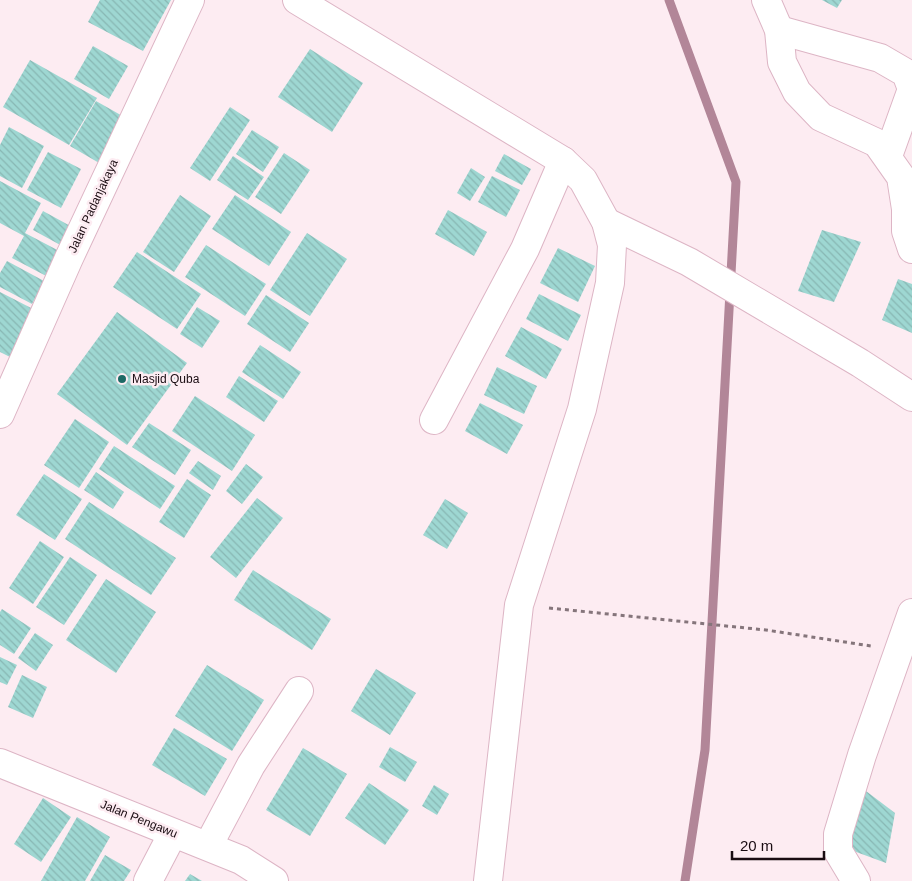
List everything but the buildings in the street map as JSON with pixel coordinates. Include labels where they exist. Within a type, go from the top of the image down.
[{"type":"street","name":"Jalan Padanjakaya","points":[[0,414],[69,258],[190,0]]},
{"type":"street","points":[[296,0],[563,161],[583,180],[606,222],[612,245],[610,283],[582,409],[519,605],[488,881]]},
{"type":"street","points":[[766,0],[779,30],[782,62],[797,92],[821,117],[877,143],[902,177],[906,209],[906,231],[912,249]]},
{"type":"street","points":[[779,30],[880,58],[906,73],[912,89],[888,156]]},
{"type":"street","points":[[434,420],[525,249],[563,161]]},
{"type":"street","points":[[606,222],[689,262],[860,363],[912,397]]},
{"type":"street","points":[[856,881],[838,851],[838,834],[859,763],[912,613]]},
{"type":"street","points":[[208,846],[250,765],[299,691]]},
{"type":"street","name":"Jalan Pengawu","points":[[0,763],[241,860],[274,881]]},
{"type":"street","points":[[148,881],[173,833]]},
{"type":"path","points":[[519,605],[766,630],[874,646],[899,653]]},
{"type":"waterway","points":[[669,0],[736,182],[705,750],[685,881]]},
{"type":"place","name":"Masjid Quba","points":[[122,379]]}]
